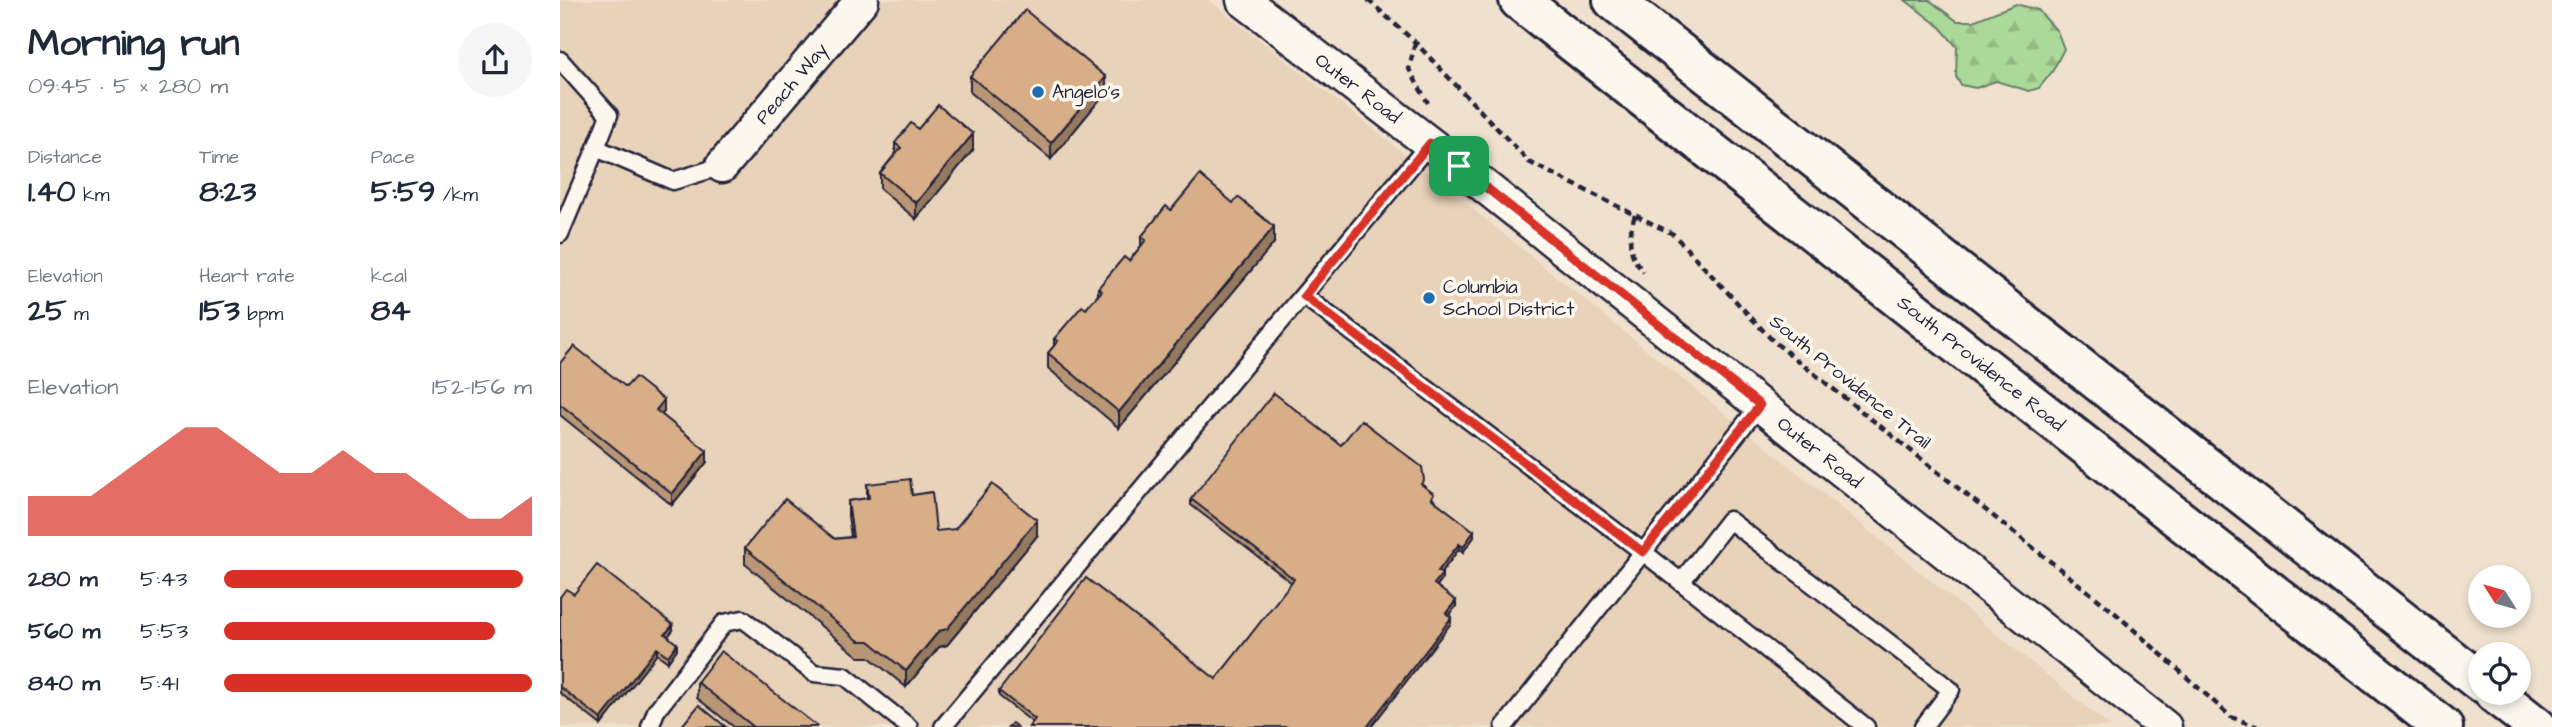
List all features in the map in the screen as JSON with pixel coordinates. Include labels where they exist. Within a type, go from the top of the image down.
[{"type":"main road","name":"South Providence Road","points":[[1519,0],[2444,727]]},
{"type":"main road","points":[[1612,0],[2468,673]]},
{"type":"main road","points":[[2509,705],[2537,727]]},
{"type":"street","name":"Peach Way","points":[[722,166],[862,0]]},
{"type":"street","name":"Outer Road","points":[[1242,0],[1430,143],[2165,727]]},
{"type":"lane","points":[[560,60],[609,115],[560,234]]},
{"type":"lane","points":[[943,727],[1430,143]]},
{"type":"lane","points":[[596,148],[673,181],[722,166]]},
{"type":"lane","points":[[1304,296],[1643,552],[1866,727]]},
{"type":"lane","points":[[1504,727],[1760,405]]},
{"type":"lane","points":[[1681,582],[1729,520],[1951,690],[1923,727]]},
{"type":"lane","points":[[650,727],[656,711],[724,623],[743,619],[814,673],[845,676],[909,727]]},
{"type":"path","name":"South Providence Trail","points":[[1368,0],[1415,43],[1529,162],[1673,234],[1773,341],[2114,612],[2231,717],[2258,727]]},
{"type":"shaded area","points":[[560,0],[1209,0],[1400,150],[2111,727],[560,727]]},
{"type":"green space","points":[[1905,0],[1929,0],[1957,21],[1973,21],[2016,4],[2038,10],[2057,31],[2064,49],[2052,72],[2039,88],[2029,91],[1996,81],[1976,88],[1961,85],[1956,77],[1957,47],[1940,27]]},
{"type":"building","name":"Angelo's","points":[[1025,10],[1106,77],[1051,143],[970,76]]},
{"type":"building","points":[[938,105],[973,134],[916,203],[880,173],[901,148],[895,143],[911,123],[918,129]]},
{"type":"building","points":[[1200,175],[1233,203],[1238,197],[1274,227],[1119,412],[1048,353],[1058,341],[1054,339],[1082,306],[1086,309],[1102,291],[1098,288],[1124,257],[1129,261],[1146,240],[1141,237],[1166,206],[1171,210]]},
{"type":"building","points":[[574,346],[626,387],[635,377],[664,400],[656,410],[707,451],[672,494],[560,404],[560,363]]},
{"type":"building","points":[[1274,393],[1341,445],[1361,420],[1422,467],[1424,480],[1421,484],[1434,494],[1431,498],[1474,531],[1463,547],[1459,544],[1438,571],[1442,574],[1434,584],[1456,601],[1446,613],[1451,618],[1367,727],[1029,727],[1035,719],[999,691],[1086,578],[1216,679],[1294,579],[1191,499]]},
{"type":"building","points":[[910,479],[912,495],[932,492],[936,531],[955,529],[992,484],[1037,520],[947,629],[939,631],[906,671],[869,641],[859,641],[745,548],[785,499],[835,539],[853,537],[848,501],[869,498],[867,484]]},
{"type":"building","points":[[597,565],[673,625],[665,634],[677,644],[668,656],[657,648],[601,719],[560,687],[560,597],[566,589],[574,594]]},
{"type":"building","points":[[721,651],[817,726],[754,727],[697,682]]},
{"type":"building","points":[[699,705],[726,727],[681,727]]},
{"type":"place","name":"Angelo's","points":[[1038,92]]},
{"type":"place","name":"Columbia School District","points":[[1429,298]]},
{"type":"route","points":[[1430,143],[1459,166],[1760,405],[1643,552],[1304,296],[1430,143]]}]
